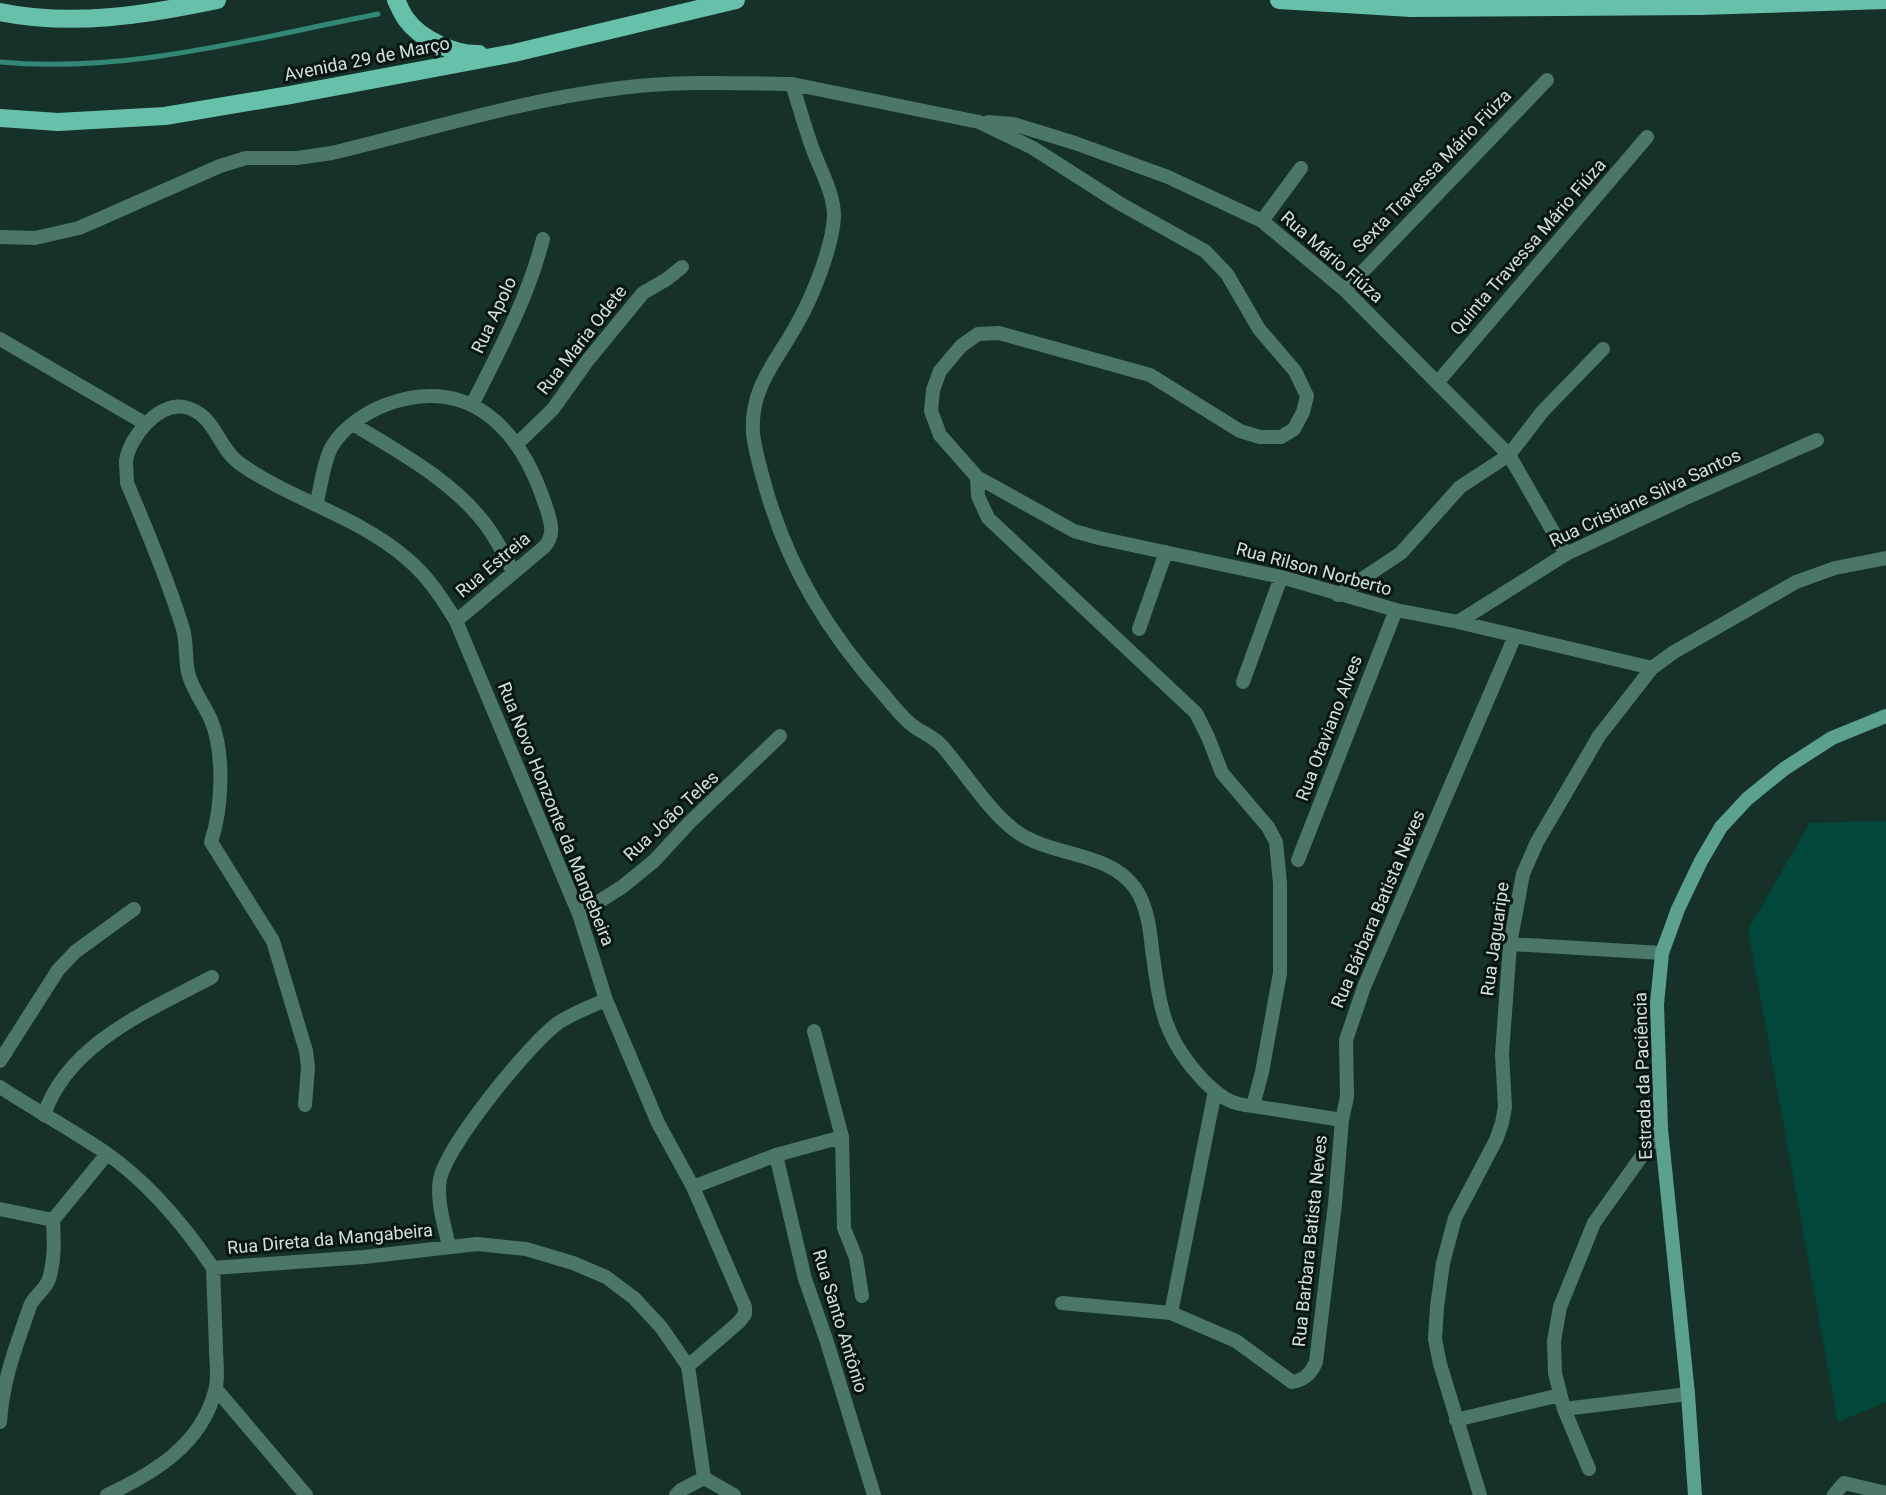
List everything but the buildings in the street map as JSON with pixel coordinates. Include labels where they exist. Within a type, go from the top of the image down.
[{"type":"main road","points":[[0,12],[82,19],[132,16],[217,0]]},
{"type":"main road","points":[[396,0],[407,21],[426,37],[453,50],[473,55],[514,53]]},
{"type":"main road","name":"Avenida 29 de Março","points":[[0,118],[58,122],[165,116],[514,53],[736,0]]},
{"type":"main road","points":[[1279,0],[1410,8],[1700,6],[1886,1]]},
{"type":"main road","name":"Estrada da Paciência","points":[[1696,1494],[1661,1129],[1657,1004],[1662,953],[1678,909],[1701,860],[1721,827],[1747,799],[1784,769],[1832,738],[1886,716]]},
{"type":"street","name":"Sexta Travessa Mário Fiúza","points":[[1345,290],[1547,80]]},
{"type":"street","points":[[0,237],[35,238],[79,228],[220,166],[246,158],[296,158],[332,153],[546,101],[620,88],[709,82],[792,84],[979,122],[1033,148],[1119,203],[1205,251],[1227,274],[1259,329],[1295,371],[1307,396],[1302,417],[1294,429],[1281,437],[1260,437],[1240,431],[1150,375],[999,333],[978,334],[961,346],[940,371],[933,390],[932,411],[940,435],[977,477],[978,496],[988,518],[1196,713],[1222,773],[1268,827],[1276,842],[1280,883],[1280,973],[1253,1106]]},
{"type":"street","points":[[792,84],[811,146],[832,198],[834,214],[832,231],[813,290],[796,326],[765,374],[754,415],[753,434],[776,525],[800,580],[827,622],[883,695],[913,726],[939,741],[1002,818],[1017,832],[1036,843],[1106,864],[1135,887],[1150,928],[1159,998],[1168,1032],[1191,1067],[1215,1091],[1227,1101],[1239,1105],[1342,1119]]},
{"type":"street","name":"Rua Mário Fiúza","points":[[979,122],[1013,124],[1075,143],[1168,177],[1262,221],[1345,290],[1509,455],[1566,554]]},
{"type":"street","name":"Quinta Travessa Mário Fiúza","points":[[1437,383],[1647,137]]},
{"type":"street","points":[[1262,221],[1301,168]]},
{"type":"street","name":"Rua Apolo","points":[[472,405],[519,312],[543,239]]},
{"type":"street","name":"Rua Maria Odete","points":[[517,444],[553,409],[587,360],[643,293],[682,267]]},
{"type":"street","points":[[0,339],[146,424],[131,445],[126,460],[127,483],[184,632],[188,671],[194,690],[211,719],[217,740],[220,789],[215,831],[211,842],[273,941],[306,1051],[308,1067],[304,1105]]},
{"type":"street","points":[[1338,595],[1401,553],[1460,487],[1509,455],[1542,412],[1603,349]]},
{"type":"street","name":"Rua Estreia","points":[[316,505],[330,450],[353,424],[381,407],[427,395],[448,396],[472,405],[495,421],[517,444],[531,466],[552,526],[548,544],[456,621]]},
{"type":"street","name":"Rua Novo Honzonte da Mangebeira","points":[[146,424],[166,409],[183,407],[195,411],[216,431],[236,461],[276,486],[391,545],[408,558],[441,596],[456,621],[579,914],[606,1000],[658,1123],[692,1187],[745,1307],[745,1314],[739,1322],[688,1366]]},
{"type":"street","points":[[353,424],[435,475],[457,494],[496,538],[513,572]]},
{"type":"street","name":"Rua Cristiane Silva Santos","points":[[1458,622],[1566,554],[1817,440]]},
{"type":"street","name":"Rua Rilson Norberto","points":[[977,477],[1074,531],[1281,577],[1396,610],[1652,668]]},
{"type":"street","points":[[1139,629],[1166,552]]},
{"type":"street","name":"Rua Jaguaripe","points":[[1480,1495],[1456,1420],[1435,1339],[1437,1307],[1443,1263],[1455,1218],[1496,1140],[1502,1123],[1505,1107],[1502,1054],[1510,944],[1523,874],[1536,842],[1599,736],[1652,668],[1674,652],[1796,582],[1835,568],[1886,558]]},
{"type":"street","points":[[1243,682],[1281,577]]},
{"type":"street","name":"Rua Otaviano Alves","points":[[1298,860],[1396,610]]},
{"type":"street","name":"Rua Bárbara Batista Neves","points":[[1342,1119],[1347,1097],[1346,1040],[1360,1000],[1515,636]]},
{"type":"street","name":"Rua João Teles","points":[[579,914],[622,887],[654,861],[690,822],[780,736]]},
{"type":"street","points":[[0,1060],[58,970],[75,952],[134,909]]},
{"type":"street","points":[[1510,944],[1662,953]]},
{"type":"street","points":[[44,1115],[58,1085],[85,1054],[113,1032],[212,977]]},
{"type":"street","points":[[449,1247],[439,1195],[443,1166],[476,1115],[538,1040],[570,1016],[606,1000]]},
{"type":"street","points":[[814,1031],[842,1138],[844,1228],[856,1258],[862,1296]]},
{"type":"street","name":"Rua Direta da Mangabeira","points":[[0,1087],[107,1154],[132,1174],[163,1204],[197,1244],[213,1268],[364,1257],[477,1244],[526,1249],[573,1263],[606,1277],[634,1297],[661,1327],[688,1366]]},
{"type":"street","points":[[1171,1313],[1215,1091]]},
{"type":"street","name":"Rua Barbara Batista Neves","points":[[1062,1303],[1171,1313],[1236,1340],[1292,1381],[1305,1378],[1316,1362],[1342,1119]]},
{"type":"street","points":[[1589,1469],[1562,1402],[1555,1373],[1554,1341],[1560,1307],[1594,1223],[1661,1129]]},
{"type":"street","points":[[692,1187],[776,1155],[842,1138]]},
{"type":"street","points":[[0,1422],[8,1364],[30,1306],[46,1288],[50,1276],[54,1250],[54,1220],[62,1206],[107,1154]]},
{"type":"street","name":"Rua Santo Antônio","points":[[776,1155],[805,1279],[874,1495]]},
{"type":"street","points":[[0,1209],[54,1220]]},
{"type":"street","points":[[107,1495],[165,1463],[190,1440],[206,1418],[216,1389],[213,1268]]},
{"type":"street","points":[[688,1366],[705,1478]]},
{"type":"street","points":[[216,1389],[306,1495]]},
{"type":"street","points":[[1456,1420],[1562,1402],[1688,1394]]},
{"type":"street","points":[[676,1495],[705,1478]]},
{"type":"street","points":[[705,1478],[734,1495]]},
{"type":"street","points":[[1834,1495],[1844,1483],[1886,1493]]},
{"type":"green space","points":[[1886,821],[1886,1402],[1838,1422],[1748,929],[1810,823]]},
{"type":"waterway","points":[[0,62],[95,63],[143,58],[190,52],[378,14]]}]
